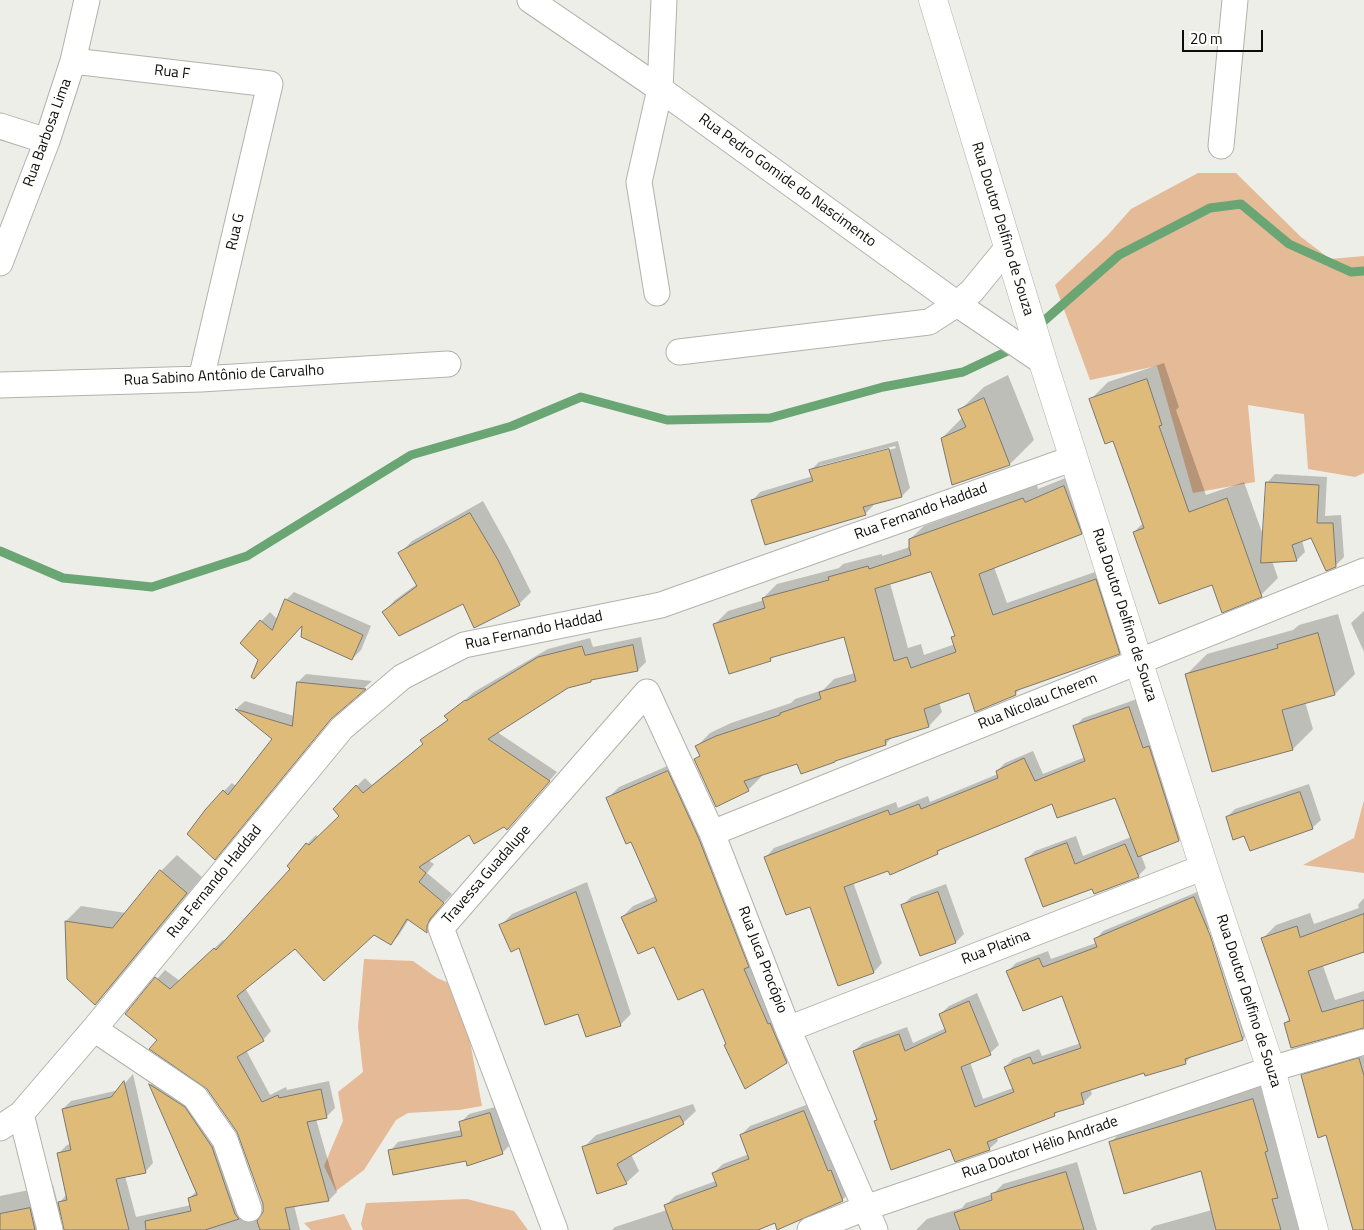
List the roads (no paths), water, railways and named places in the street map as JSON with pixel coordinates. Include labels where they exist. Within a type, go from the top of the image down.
[{"type":"street","name":"Rua Barbosa Lima","points":[[0,264],[47,141],[73,61],[87,0]]},
{"type":"street","name":"Rua Pedro Gomide do Nascimento","points":[[530,0],[660,90],[957,304],[1043,362]]},
{"type":"street","points":[[657,293],[639,182],[660,90],[664,0]]},
{"type":"street","name":"Rua Doutor Delfino de Souza","points":[[933,0],[1043,362],[1271,1069],[1314,1230]]},
{"type":"street","points":[[1221,146],[1236,0]]},
{"type":"street","name":"Rua F","points":[[73,61],[270,84]]},
{"type":"street","name":"Rua G","points":[[201,379],[270,84]]},
{"type":"street","points":[[0,126],[47,141]]},
{"type":"street","points":[[679,352],[929,322],[957,304],[972,291],[1008,246]]},
{"type":"street","name":"Rua Sabino Antônio de Carvalho","points":[[0,385],[201,379],[448,364]]},
{"type":"street","name":"Rua Fernando Haddad","points":[[0,1128],[21,1114],[94,1029],[342,728],[402,678],[464,644],[661,605],[1074,458]]},
{"type":"street","name":"Rua Nicolau Cherem","points":[[712,833],[1364,571]]},
{"type":"street","name":"Rua Juca Procópio","points":[[647,692],[712,833],[788,1029],[870,1219]]},
{"type":"street","name":"Travessa Guadalupe","points":[[555,1230],[441,928],[647,692]]},
{"type":"street","name":"Rua Platina","points":[[788,1029],[1204,866]]},
{"type":"street","points":[[94,1029],[195,1096],[225,1140],[249,1209]]},
{"type":"street","name":"Rua Doutor Hélio Andrade","points":[[810,1230],[870,1219],[1271,1069],[1364,1042]]},
{"type":"street","points":[[21,1114],[50,1230]]},
{"type":"waterway","points":[[1037,327],[1119,255],[1210,208],[1241,204],[1289,244],[1351,272],[1364,271]]},
{"type":"waterway","points":[[0,551],[63,578],[152,587],[247,556],[411,455],[512,426],[581,397],[667,420],[770,418],[883,387],[963,372],[1012,349],[1016,345]]}]
